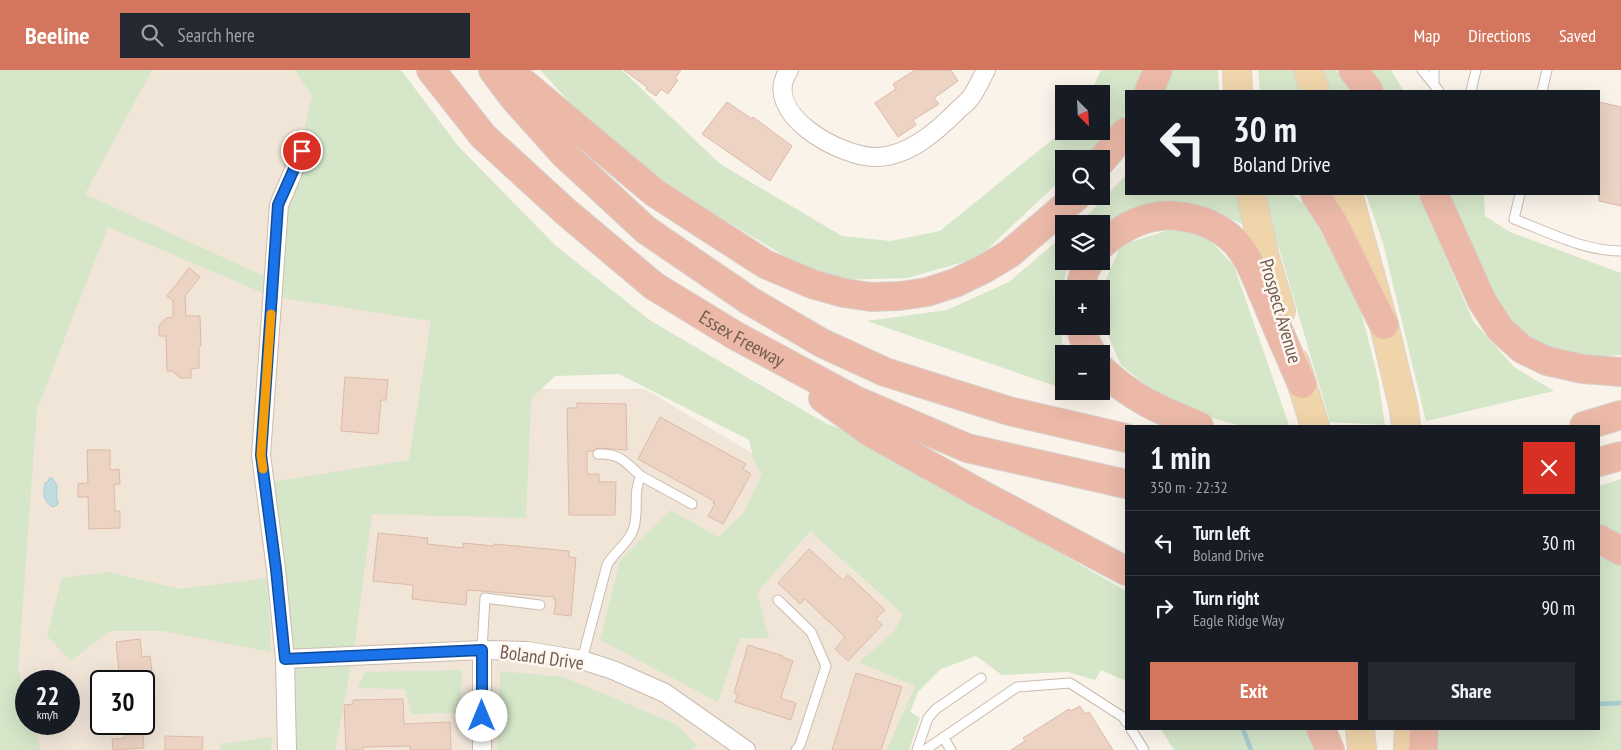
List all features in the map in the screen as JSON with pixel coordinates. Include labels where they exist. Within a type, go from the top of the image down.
[{"type":"highway","name":"Essex Freeway","points":[[431,70],[483,136],[566,212],[654,286],[736,336],[855,400],[966,448],[1125,484]]},
{"type":"highway","name":"Essex Freeway","points":[[493,70],[513,97],[564,154],[646,230],[750,301],[822,343],[884,372],[1009,411],[1125,438]]},
{"type":"highway","points":[[508,70],[655,193],[765,264],[812,284],[844,293],[871,297],[900,296],[927,292],[955,284],[1009,254],[1066,205]]},
{"type":"highway","points":[[1150,90],[1158,70]]},
{"type":"highway","points":[[1353,70],[1368,90]]},
{"type":"highway","points":[[1110,151],[1125,133]]},
{"type":"highway","points":[[1110,170],[1125,159]]},
{"type":"highway","points":[[1316,195],[1334,224],[1384,326]]},
{"type":"highway","points":[[1434,195],[1482,301],[1500,329],[1522,349],[1547,361],[1583,369],[1621,372]]},
{"type":"highway","points":[[1049,220],[1062,205]]},
{"type":"highway","points":[[1110,238],[1134,222],[1171,215],[1190,217],[1205,222],[1221,231],[1236,244],[1249,262],[1302,384]]},
{"type":"highway","points":[[736,336],[870,432],[977,492],[1125,570]]},
{"type":"highway","points":[[1110,377],[1143,402],[1197,425]]},
{"type":"highway","points":[[1587,425],[1621,415]]},
{"type":"highway","points":[[1600,462],[1621,456]]},
{"type":"highway","points":[[1600,540],[1621,550]]},
{"type":"highway","points":[[1321,730],[1330,750]]},
{"type":"highway","points":[[1423,750],[1424,730]]},
{"type":"main road","points":[[1237,70],[1238,90]]},
{"type":"main road","points":[[1308,70],[1315,90]]},
{"type":"main road","name":"Prospect Avenue","points":[[1252,195],[1265,258],[1313,421]]},
{"type":"main road","points":[[1348,195],[1384,326],[1405,418]]},
{"type":"main road","points":[[1360,730],[1362,750]]},
{"type":"main road","points":[[1408,750],[1409,730]]},
{"type":"street","points":[[789,70],[783,84],[783,94],[788,108],[795,119],[818,137],[854,153],[876,157],[909,148],[930,136],[971,97],[986,70]]},
{"type":"street","points":[[287,750],[285,659],[276,569],[261,455],[278,205],[302,151]]},
{"type":"street","points":[[482,650],[482,750]]},
{"type":"street","name":"Boland Drive","points":[[285,659],[482,650],[526,651],[582,660],[613,670],[665,693],[746,750]]},
{"type":"lane","points":[[1422,70],[1436,88]]},
{"type":"lane","points":[[1434,70],[1436,88]]},
{"type":"lane","points":[[1471,90],[1476,70]]},
{"type":"lane","points":[[1542,90],[1547,70]]},
{"type":"lane","points":[[1520,195],[1514,219],[1590,247],[1608,251],[1621,251]]},
{"type":"lane","points":[[598,454],[612,454],[623,460],[642,476],[692,504]]},
{"type":"lane","points":[[582,660],[607,565],[612,555],[628,540],[633,530],[636,518],[637,484],[642,476]]},
{"type":"lane","points":[[482,650],[485,598],[540,605]]},
{"type":"lane","points":[[778,600],[811,632],[826,666],[800,746],[796,750]]},
{"type":"lane","points":[[918,750],[928,718],[932,713],[981,678]]},
{"type":"lane","points":[[925,750],[1017,687],[1070,683],[1123,717],[1125,720]]},
{"type":"lane","points":[[1131,730],[1144,750]]},
{"type":"lane","points":[[943,737],[951,750]]},
{"type":"shaded area","points":[[0,70],[316,70],[534,389],[645,389],[768,463],[915,612],[925,674],[895,750],[0,750]]},
{"type":"green space","points":[[0,70],[152,70],[85,194],[270,279],[312,96],[295,70],[401,70],[458,146],[556,246],[651,321],[827,424],[876,442],[877,447],[1125,590],[1125,681],[1101,670],[1095,680],[1068,672],[1002,675],[976,656],[941,669],[918,692],[910,712],[920,718],[909,750],[887,750],[915,686],[859,662],[894,632],[903,614],[810,531],[757,593],[769,638],[740,638],[718,702],[600,640],[620,560],[671,510],[718,537],[743,514],[762,474],[754,461],[749,440],[619,374],[555,376],[531,399],[526,518],[372,514],[354,650],[335,750],[284,750],[280,656],[260,484],[409,460],[431,321],[270,296],[108,227],[37,409],[18,670],[15,670],[15,735],[37,735],[41,750],[0,750]]},
{"type":"green space","points":[[540,70],[622,70],[720,164],[842,236],[891,241],[940,231],[1055,137],[1055,140],[1103,140],[1092,150],[1055,150],[1055,185],[978,258],[907,278],[833,280],[803,267],[716,215],[610,146]]},
{"type":"green space","points":[[1101,70],[1142,70],[1134,90],[1125,90],[1125,113],[1121,123],[1110,133],[1110,85],[1094,85]]},
{"type":"green space","points":[[1168,70],[1218,70],[1219,90],[1160,90]]},
{"type":"green space","points":[[1258,70],[1295,70],[1301,90],[1260,90]]},
{"type":"green space","points":[[1323,70],[1336,70],[1351,90],[1331,90]]},
{"type":"green space","points":[[1369,70],[1391,70],[1403,90],[1381,90]]},
{"type":"green space","points":[[1125,176],[1125,195],[1237,195],[1246,226],[1198,204],[1155,205],[1110,220],[1110,215],[1088,215],[1098,205],[1110,205],[1110,192]]},
{"type":"green space","points":[[1263,195],[1293,195],[1306,206],[1357,295],[1378,379],[1385,425],[1330,422]]},
{"type":"green space","points":[[1366,195],[1419,195],[1473,321],[1514,367],[1554,391],[1426,421],[1383,243]]},
{"type":"green space","points":[[1441,195],[1484,195],[1485,216],[1510,232],[1621,273],[1621,355],[1560,359],[1501,317]]},
{"type":"green space","points":[[1169,230],[1204,234],[1234,266],[1289,425],[1238,425],[1177,409],[1121,365],[1108,335],[1110,335],[1110,280],[1106,280],[1121,245]]},
{"type":"green space","points":[[1055,243],[1055,270],[1066,270],[1064,280],[1055,280],[1055,335],[1061,335],[1063,345],[1055,345],[1055,386],[867,321],[947,310],[1009,282]]},
{"type":"green space","points":[[1621,479],[1621,539],[1600,530],[1600,486]]},
{"type":"green space","points":[[1600,556],[1621,566],[1621,750],[1435,750],[1435,730],[1600,730]]},
{"type":"green space","points":[[108,572],[180,589],[267,578],[271,652],[163,631],[109,631],[71,661],[47,636],[62,578]]},
{"type":"green space","points":[[462,670],[460,713],[412,714],[405,689],[358,688],[365,672]]},
{"type":"green space","points":[[500,671],[563,677],[676,724],[697,746],[691,750],[497,750]]},
{"type":"green space","points":[[1162,730],[1306,730],[1315,750],[1174,750]]},
{"type":"green space","points":[[272,737],[271,750],[220,750],[221,744]]},
{"type":"water","points":[[49,478],[52,478],[57,486],[56,496],[58,501],[57,505],[53,507],[47,503],[44,494],[45,483],[49,481]]},
{"type":"building","points":[[624,70],[681,70],[675,78],[678,80],[668,94],[661,89],[656,96]]},
{"type":"building","points":[[915,70],[951,70],[958,81],[934,98],[939,104],[913,120],[916,125],[898,137],[875,103],[896,89],[893,84]]},
{"type":"building","points":[[727,102],[752,119],[753,117],[792,146],[770,181],[702,134]]},
{"type":"building","points":[[1600,102],[1621,107],[1621,206],[1599,201]]},
{"type":"building","points":[[189,268],[200,277],[185,296],[186,316],[200,316],[201,345],[199,348],[199,368],[191,369],[191,378],[181,378],[172,371],[167,371],[166,336],[159,336],[159,326],[166,318],[173,317],[173,301],[167,296]]},
{"type":"building","points":[[345,377],[388,380],[386,400],[381,400],[378,434],[341,431]]},
{"type":"building","points":[[577,403],[626,404],[627,450],[598,448],[593,451],[587,451],[587,474],[599,474],[599,482],[616,482],[615,515],[569,515],[567,408],[577,408]]},
{"type":"building","points":[[660,417],[746,464],[743,469],[751,474],[723,524],[708,516],[715,504],[713,503],[714,501],[638,459]]},
{"type":"building","points":[[87,450],[110,450],[110,470],[119,469],[120,484],[114,484],[115,511],[120,511],[120,528],[89,529],[88,497],[78,497],[78,484],[88,483]]},
{"type":"building","points":[[378,533],[428,538],[427,544],[463,548],[463,543],[569,551],[569,557],[576,558],[571,616],[554,614],[556,600],[554,600],[554,597],[469,590],[467,591],[466,605],[412,599],[412,585],[373,581]]},
{"type":"building","points":[[809,549],[843,580],[848,575],[885,610],[876,619],[882,625],[848,661],[835,649],[845,637],[805,599],[800,604],[778,583]]},
{"type":"building","points":[[140,639],[142,657],[150,656],[152,670],[119,670],[116,642]]},
{"type":"building","points":[[748,645],[793,661],[781,697],[796,703],[791,720],[735,702],[738,694],[734,693]]},
{"type":"building","points":[[856,673],[902,687],[881,750],[832,750]]},
{"type":"building","points":[[403,699],[404,724],[450,722],[451,750],[410,750],[410,746],[363,747],[363,750],[346,750],[344,705],[353,704],[353,700]]},
{"type":"building","points":[[1080,706],[1085,714],[1089,712],[1113,750],[1011,750],[1025,741],[1023,738],[1069,709],[1071,711]]},
{"type":"building","points":[[125,735],[143,735],[144,748],[113,750],[112,739],[125,738]]},
{"type":"building","points":[[165,736],[203,737],[202,750],[165,750]]},
{"type":"waterway","points":[[1600,704],[1621,703]]},
{"type":"waterway","points":[[1243,730],[1251,750]]},
{"type":"slow traffic","points":[[263,469],[261,455],[271,314]]},
{"type":"route","points":[[302,151],[278,205],[261,455],[276,569],[285,659],[482,650],[482,716]]}]
